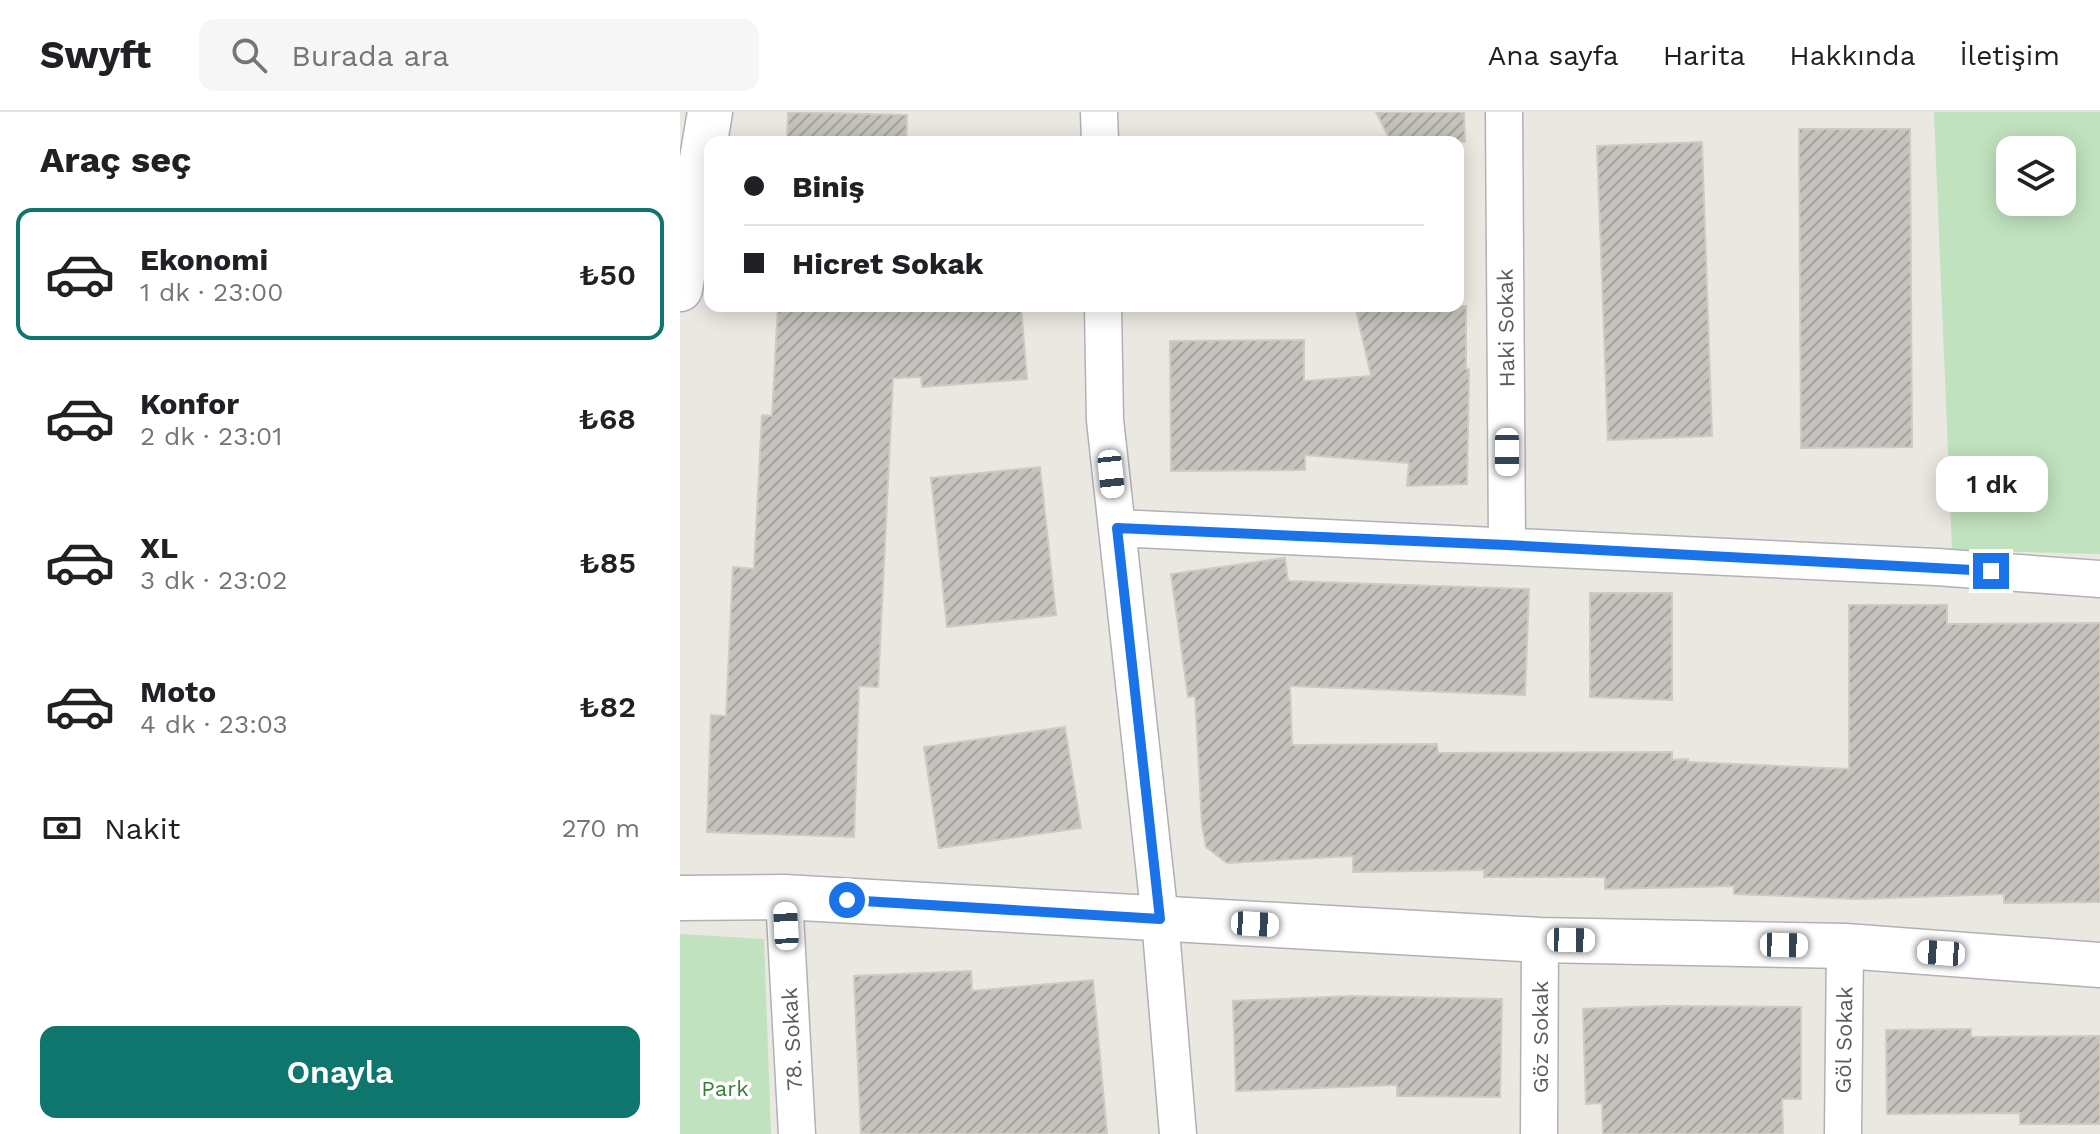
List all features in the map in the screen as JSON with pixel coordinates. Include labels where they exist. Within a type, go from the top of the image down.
[{"type":"street","points":[[706,136],[710,112]]},
{"type":"street","points":[[1099,112],[1100,136]]},
{"type":"street","name":"Haki Sokak","points":[[1504,112],[1507,545]]},
{"type":"street","points":[[680,289],[704,147]]},
{"type":"street","points":[[1103,312],[1105,420],[1160,919],[1178,1134]]},
{"type":"street","points":[[1117,528],[1920,566],[2100,579]]},
{"type":"street","points":[[680,898],[784,897],[1540,940],[1845,946],[2100,965]]},
{"type":"street","name":"78. Sokak","points":[[784,897],[797,1134]]},
{"type":"street","name":"Göz Sokak","points":[[1539,1134],[1540,940]]},
{"type":"street","name":"Göl Sokak","points":[[1843,1134],[1845,946]]},
{"type":"green space","points":[[1934,112],[2100,112],[2100,554],[1952,550]]},
{"type":"green space","name":"Park","points":[[680,934],[764,939],[771,1134],[680,1134]]},
{"type":"building","points":[[788,112],[907,115],[906,136],[787,136]]},
{"type":"building","points":[[1376,112],[1464,112],[1465,142],[1464,136],[1388,136]]},
{"type":"building","points":[[1799,129],[1910,129],[1912,447],[1801,448]]},
{"type":"building","points":[[1702,142],[1712,436],[1608,440],[1597,146]]},
{"type":"building","points":[[1466,306],[1466,369],[1469,369],[1467,484],[1407,486],[1409,463],[1305,455],[1305,470],[1171,471],[1170,341],[1304,340],[1304,381],[1371,376],[1356,312],[1464,312]]},
{"type":"building","points":[[778,312],[1021,312],[1027,379],[922,387],[921,377],[893,378],[878,687],[859,686],[854,837],[707,832],[711,715],[726,716],[733,567],[754,569],[762,415],[772,416]]},
{"type":"building","points":[[1040,467],[1056,615],[947,627],[931,478]]},
{"type":"building","points":[[1285,558],[1288,581],[1529,589],[1525,695],[1290,686],[1292,745],[1437,744],[1438,753],[1672,752],[1672,760],[1688,759],[1688,762],[1849,769],[1849,605],[1947,605],[1947,624],[2100,623],[2100,902],[2004,903],[2004,894],[1857,899],[1734,894],[1734,886],[1605,889],[1605,877],[1484,877],[1484,870],[1353,872],[1353,856],[1227,863],[1206,847],[1202,826],[1195,696],[1188,697],[1171,574]]},
{"type":"building","points":[[1590,593],[1672,593],[1672,700],[1590,697]]},
{"type":"building","points":[[1065,727],[1081,828],[939,848],[924,747]]},
{"type":"building","points":[[971,971],[972,991],[1093,980],[1107,1134],[861,1134],[854,976]]},
{"type":"building","points":[[1351,996],[1502,999],[1500,1097],[1397,1096],[1397,1085],[1236,1091],[1233,1001]]},
{"type":"building","points":[[1801,1007],[1801,1099],[1782,1099],[1783,1134],[1603,1134],[1602,1103],[1586,1104],[1583,1009]]},
{"type":"building","points":[[1971,1029],[1971,1037],[2100,1036],[2100,1124],[2020,1124],[2020,1113],[1887,1114],[1886,1030]]},
{"type":"route","points":[[847,900],[1160,919],[1117,528],[1991,571]]}]
